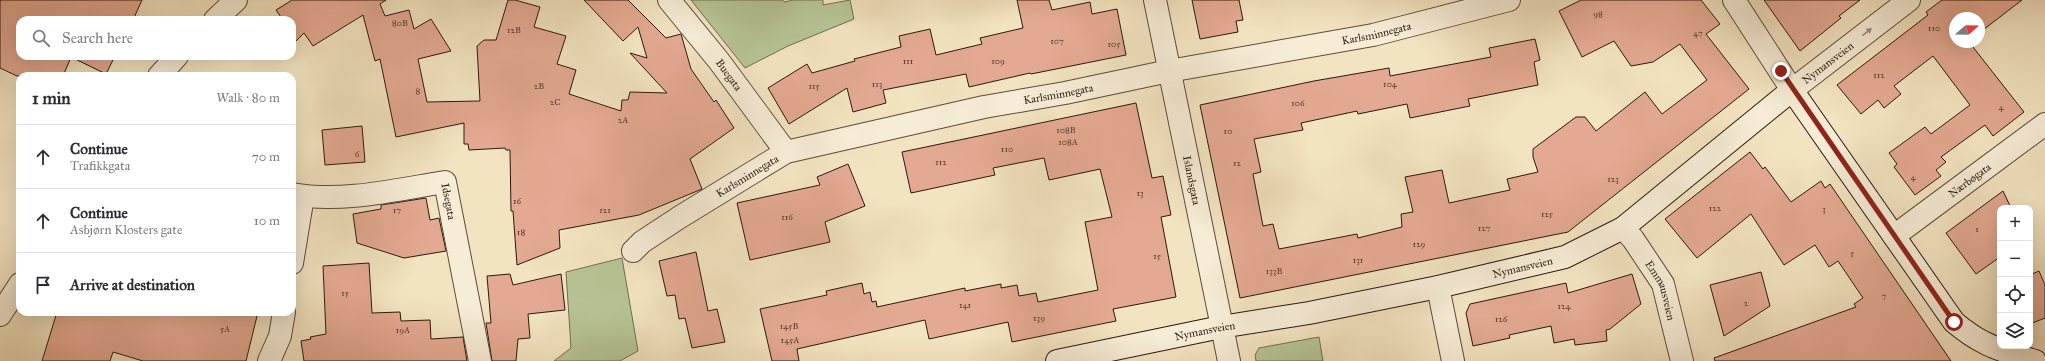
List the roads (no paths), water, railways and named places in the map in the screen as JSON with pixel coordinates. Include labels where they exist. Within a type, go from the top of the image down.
[{"type":"street","points":[[219,16],[236,0]]},
{"type":"street","name":"Buegata","points":[[669,0],[715,56],[786,152]]},
{"type":"street","name":"Islandsgata","points":[[1155,0],[1229,361]]},
{"type":"street","name":"Karlsminnegata","points":[[633,251],[642,242],[680,217],[786,152],[984,107],[1065,93],[1169,71],[1373,35],[1509,0]]},
{"type":"street","points":[[1734,0],[1792,90],[1954,322],[1970,336],[1987,345],[2035,361]]},
{"type":"street","name":"Nymansveien","points":[[1058,361],[1221,327],[1309,313],[1438,287],[1564,257],[1623,228],[1792,90],[1909,0]]},
{"type":"street","points":[[163,72],[173,60]]},
{"type":"street","name":"Nærbøgata","points":[[1894,236],[2045,124]]},
{"type":"street","name":"Idsegata","points":[[296,218],[298,195],[361,195],[444,182],[480,361]]},
{"type":"street","name":"Emmausveien","points":[[1623,228],[1633,239],[1663,284],[1682,361]]},
{"type":"street","points":[[1438,287],[1453,361]]},
{"type":"street","points":[[0,315],[16,290]]},
{"type":"street","points":[[269,361],[280,336],[283,316]]}]
